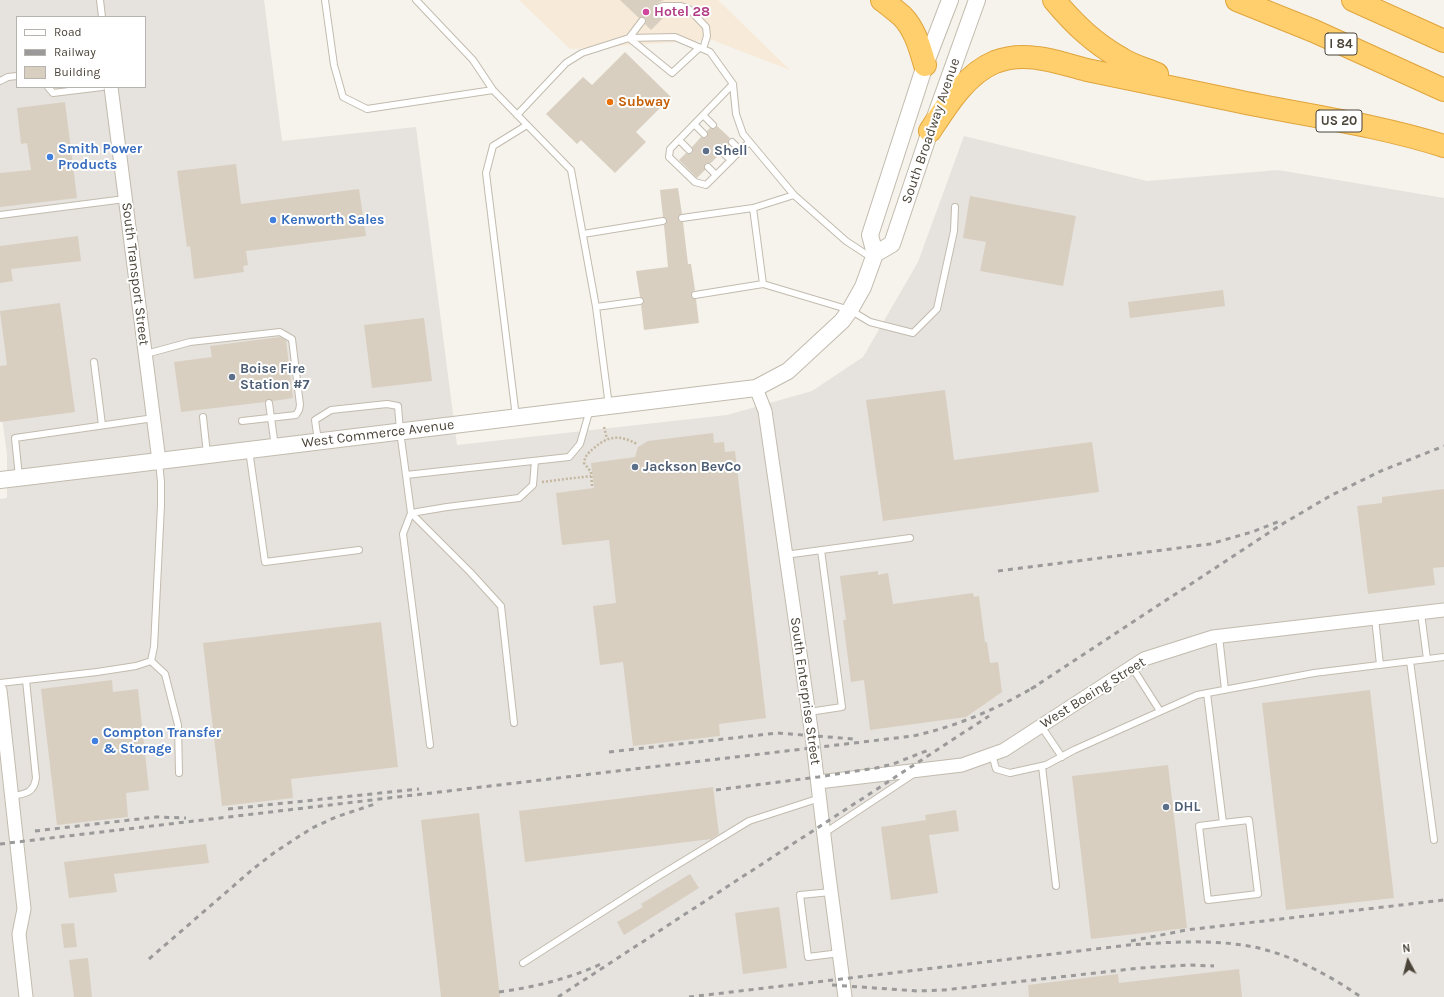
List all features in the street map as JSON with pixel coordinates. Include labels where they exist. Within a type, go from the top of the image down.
[{"type":"highway","points":[[882,0],[902,17],[910,27],[917,40],[925,65]]},
{"type":"highway","name":"US 20","points":[[1054,0],[1077,27],[1100,46],[1124,60],[1168,78],[1234,100],[1354,124],[1444,146]]},
{"type":"highway","name":"I 84","points":[[1237,0],[1314,31],[1444,90]]},
{"type":"highway","points":[[1353,0],[1444,41]]},
{"type":"highway","points":[[930,131],[951,99],[974,75],[995,62],[1015,57],[1037,58],[1234,100]]},
{"type":"street","name":"South Broadway Avenue","points":[[950,0],[925,65],[870,235],[875,256],[892,244],[930,131],[977,0]]},
{"type":"street","name":"South Transport Street","points":[[111,88],[159,461]]},
{"type":"street","points":[[756,388],[788,370],[842,321],[864,287],[875,256]]},
{"type":"street","name":"West Commerce Avenue","points":[[0,480],[756,388]]},
{"type":"street","name":"South Enterprise Street","points":[[756,388],[764,412],[809,712],[823,834],[845,997]]},
{"type":"street","name":"West Boeing Street","points":[[818,782],[962,765],[1004,750],[1144,659],[1219,636],[1444,610]]},
{"type":"street","points":[[0,690],[24,909],[18,934],[26,997]]},
{"type":"lane","points":[[100,0],[102,16]]},
{"type":"lane","points":[[328,0],[334,65],[343,97],[367,109],[493,90]]},
{"type":"lane","points":[[416,0],[473,60],[493,90],[571,170],[596,307],[609,406]]},
{"type":"lane","points":[[629,38],[672,73],[701,48],[707,36],[706,27],[689,9],[681,6],[663,6],[656,8]]},
{"type":"lane","points":[[629,38],[642,21]]},
{"type":"lane","points":[[517,115],[566,63],[582,52],[629,38],[675,37],[710,52],[733,84],[736,114],[743,134],[794,195],[846,241],[875,256]]},
{"type":"lane","points":[[0,81],[8,77],[16,76]]},
{"type":"lane","points":[[733,84],[670,149],[669,157],[695,182],[706,185],[740,150],[750,142]]},
{"type":"lane","points":[[49,88],[54,93],[94,88]]},
{"type":"lane","points":[[703,115],[713,125]]},
{"type":"lane","points":[[694,124],[704,134]]},
{"type":"lane","points":[[516,417],[486,172],[493,146],[527,125]]},
{"type":"lane","points":[[679,140],[689,150]]},
{"type":"lane","points":[[732,142],[740,150]]},
{"type":"lane","points":[[722,152],[731,160]]},
{"type":"lane","points":[[708,167],[716,176]]},
{"type":"lane","points":[[682,218],[753,208],[794,195]]},
{"type":"lane","points":[[0,215],[126,199]]},
{"type":"lane","points":[[695,294],[763,284],[850,310],[870,322],[913,333],[937,309],[954,231],[955,207]]},
{"type":"lane","points":[[753,208],[763,284]]},
{"type":"lane","points":[[583,234],[663,221]]},
{"type":"lane","points":[[596,307],[640,302]]},
{"type":"lane","points":[[146,354],[190,342],[280,332],[292,339],[300,405],[296,415],[242,421]]},
{"type":"lane","points":[[94,362],[102,425]]},
{"type":"lane","points":[[269,403],[275,447]]},
{"type":"lane","points":[[318,441],[315,420],[330,410],[387,404],[398,406],[411,513],[403,534],[430,745]]},
{"type":"lane","points":[[406,475],[570,457],[580,444],[590,408]]},
{"type":"lane","points":[[19,477],[15,438],[154,418]]},
{"type":"lane","points":[[203,418],[207,455]]},
{"type":"lane","points":[[249,450],[265,562],[359,550]]},
{"type":"lane","points":[[151,661],[154,647],[161,505],[159,461]]},
{"type":"lane","points":[[411,513],[519,498],[532,486],[535,461]]},
{"type":"lane","points":[[411,513],[470,572],[501,606],[514,723]]},
{"type":"lane","points":[[786,555],[910,538]]},
{"type":"lane","points":[[809,712],[842,707],[821,550]]},
{"type":"lane","points":[[1421,613],[1427,659]]},
{"type":"lane","points":[[1375,618],[1380,665]]},
{"type":"lane","points":[[1219,636],[1225,690]]},
{"type":"lane","points":[[992,754],[996,769],[1010,773],[1046,765],[1074,750],[1197,695],[1314,673],[1444,657]]},
{"type":"lane","points":[[0,683],[136,666],[151,661]]},
{"type":"lane","points":[[151,661],[165,674],[178,725],[179,773]]},
{"type":"lane","points":[[1410,661],[1434,840]]},
{"type":"lane","points":[[1132,667],[1160,711]]},
{"type":"lane","points":[[12,796],[30,791],[35,786],[36,778],[26,680]]},
{"type":"lane","points":[[1207,693],[1223,823]]},
{"type":"lane","points":[[1041,726],[1062,757]]},
{"type":"lane","points":[[1042,766],[1056,886]]},
{"type":"lane","points":[[823,834],[922,769]]},
{"type":"lane","points":[[523,963],[654,879],[749,821],[820,798]]},
{"type":"lane","points":[[1249,820],[1258,894],[1208,900],[1199,826],[1223,823],[1249,820]]},
{"type":"lane","points":[[831,892],[800,896],[808,957],[840,953]]},
{"type":"path","points":[[604,427],[607,439]]},
{"type":"path","points":[[592,486],[591,472],[584,463],[585,456],[607,439],[617,437],[629,439],[637,444]]},
{"type":"path","points":[[538,482],[591,476]]},
{"type":"shaded area","points":[[0,0],[264,0],[282,141],[416,127],[457,445],[727,415],[812,391],[863,357],[918,262],[964,136],[1147,181],[1278,170],[1444,198],[1444,997],[0,997],[0,499],[7,498],[7,454],[0,404]]},
{"type":"shaded area","points":[[519,0],[718,0],[790,70],[712,40],[570,49]]},
{"type":"building","name":"Hotel 28","points":[[620,0],[664,0],[653,7],[654,12],[660,12],[665,16],[651,30],[645,24],[645,18],[639,18]]},
{"type":"building","points":[[625,52],[671,97],[636,132],[646,142],[615,173],[581,140],[577,144],[546,114],[583,77],[592,85]]},
{"type":"building","name":"Smith Power Products","points":[[65,102],[77,198],[0,207],[0,173],[31,170],[27,143],[21,144],[17,108]]},
{"type":"building","name":"Shell","points":[[717,126],[730,138],[728,141],[729,145],[725,149],[719,149],[719,155],[711,163],[705,164],[705,170],[697,178],[679,160],[686,153],[692,153],[692,147],[701,137],[707,137],[707,131],[710,128],[715,129]]},
{"type":"building","name":"Kenworth Sales","points":[[236,164],[241,204],[359,189],[366,236],[246,251],[248,265],[243,266],[244,272],[194,279],[190,246],[187,247],[177,171]]},
{"type":"building","points":[[678,188],[682,214],[678,216],[678,219],[680,222],[683,222],[688,264],[691,264],[695,290],[691,293],[691,296],[693,299],[696,299],[699,323],[644,330],[641,305],[644,303],[644,300],[640,297],[636,271],[668,267],[664,225],[667,221],[666,218],[663,217],[660,190]]},
{"type":"building","points":[[970,196],[1076,216],[1063,286],[980,271],[986,242],[963,238]]},
{"type":"building","points":[[78,236],[81,261],[11,269],[13,281],[0,283],[0,246]]},
{"type":"building","points":[[1223,290],[1225,306],[1130,318],[1128,302]]},
{"type":"building","points":[[60,303],[75,412],[0,422],[0,366],[7,365],[0,311]]},
{"type":"building","points":[[424,318],[432,381],[372,388],[364,325]]},
{"type":"building","points":[[280,337],[286,340],[293,398],[273,401],[269,399],[265,402],[181,412],[174,362],[212,357],[210,346]]},
{"type":"building","points":[[945,390],[954,460],[1092,442],[1099,492],[883,521],[866,400]]},
{"type":"building","points":[[713,433],[714,443],[724,442],[725,452],[735,451],[766,718],[719,724],[720,736],[633,746],[623,662],[600,665],[593,606],[616,603],[609,540],[562,545],[556,493],[594,488],[591,463],[635,457],[638,447],[648,441]]},
{"type":"building","points":[[1444,489],[1444,567],[1433,568],[1435,585],[1368,594],[1357,506],[1382,503],[1382,497]]},
{"type":"building","points":[[878,571],[878,575],[888,573],[893,604],[973,593],[974,597],[979,596],[985,642],[987,642],[990,663],[998,662],[1002,692],[966,717],[870,730],[864,680],[851,682],[843,620],[846,620],[840,576]]},
{"type":"building","points":[[381,622],[398,767],[291,779],[293,798],[222,806],[203,643]]},
{"type":"building","name":"Compton Transfer & Storage","points":[[112,680],[113,692],[138,689],[149,790],[126,793],[128,817],[57,825],[41,689]]},
{"type":"building","points":[[1370,690],[1394,898],[1286,910],[1262,703]]},
{"type":"building","points":[[1168,765],[1187,928],[1091,939],[1072,776]]},
{"type":"building","points":[[713,787],[719,834],[711,839],[525,862],[519,811]]},
{"type":"building","points":[[956,810],[959,831],[929,835],[938,893],[891,900],[881,827],[926,820],[925,815]]},
{"type":"building","points":[[479,813],[500,997],[441,997],[421,820]]},
{"type":"building","points":[[206,844],[209,863],[114,874],[117,892],[69,898],[64,862]]},
{"type":"building","points":[[690,874],[699,888],[624,935],[617,922],[643,907],[641,904]]},
{"type":"building","points":[[779,907],[787,968],[743,974],[735,913]]},
{"type":"building","points":[[74,923],[77,947],[64,948],[61,924]]},
{"type":"building","points":[[88,958],[92,997],[74,997],[69,960]]},
{"type":"building","points":[[1239,969],[1242,997],[1029,997],[1028,985],[1118,974],[1119,983]]},
{"type":"railway","points":[[1031,689],[1279,526],[1330,496],[1381,471],[1444,446]]},
{"type":"railway","points":[[998,571],[1210,544],[1252,532],[1280,521]]},
{"type":"railway","points":[[0,844],[913,736],[930,732],[977,716],[1036,686]]},
{"type":"railway","points":[[558,997],[989,716]]},
{"type":"railway","points":[[609,752],[777,733],[854,739]]},
{"type":"railway","points":[[716,790],[876,768],[893,764],[931,749]]},
{"type":"railway","points":[[228,809],[419,789]]},
{"type":"railway","points":[[149,959],[253,869],[275,852],[312,828],[336,817],[378,803]]},
{"type":"railway","points":[[35,831],[156,817],[186,818]]},
{"type":"railway","points":[[1131,941],[1186,930],[1444,900]]},
{"type":"railway","points":[[689,997],[1129,945],[1192,942],[1239,944],[1282,955],[1310,967],[1361,997]]},
{"type":"railway","points":[[499,992],[551,982],[601,964]]},
{"type":"railway","points":[[832,985],[918,991],[944,990],[1140,968],[1190,965],[1214,966]]},
{"type":"place","name":"Hotel 28","points":[[646,12]]},
{"type":"place","name":"Subway","points":[[610,102]]},
{"type":"place","name":"Shell","points":[[706,151]]},
{"type":"place","name":"Smith Power Products","points":[[50,157]]},
{"type":"place","name":"Kenworth Sales","points":[[273,220]]},
{"type":"place","name":"Boise Fire Station #7","points":[[232,377]]},
{"type":"place","name":"Jackson BevCo","points":[[635,467]]},
{"type":"place","name":"Compton Transfer & Storage","points":[[95,741]]},
{"type":"place","name":"DHL","points":[[1166,807]]}]
